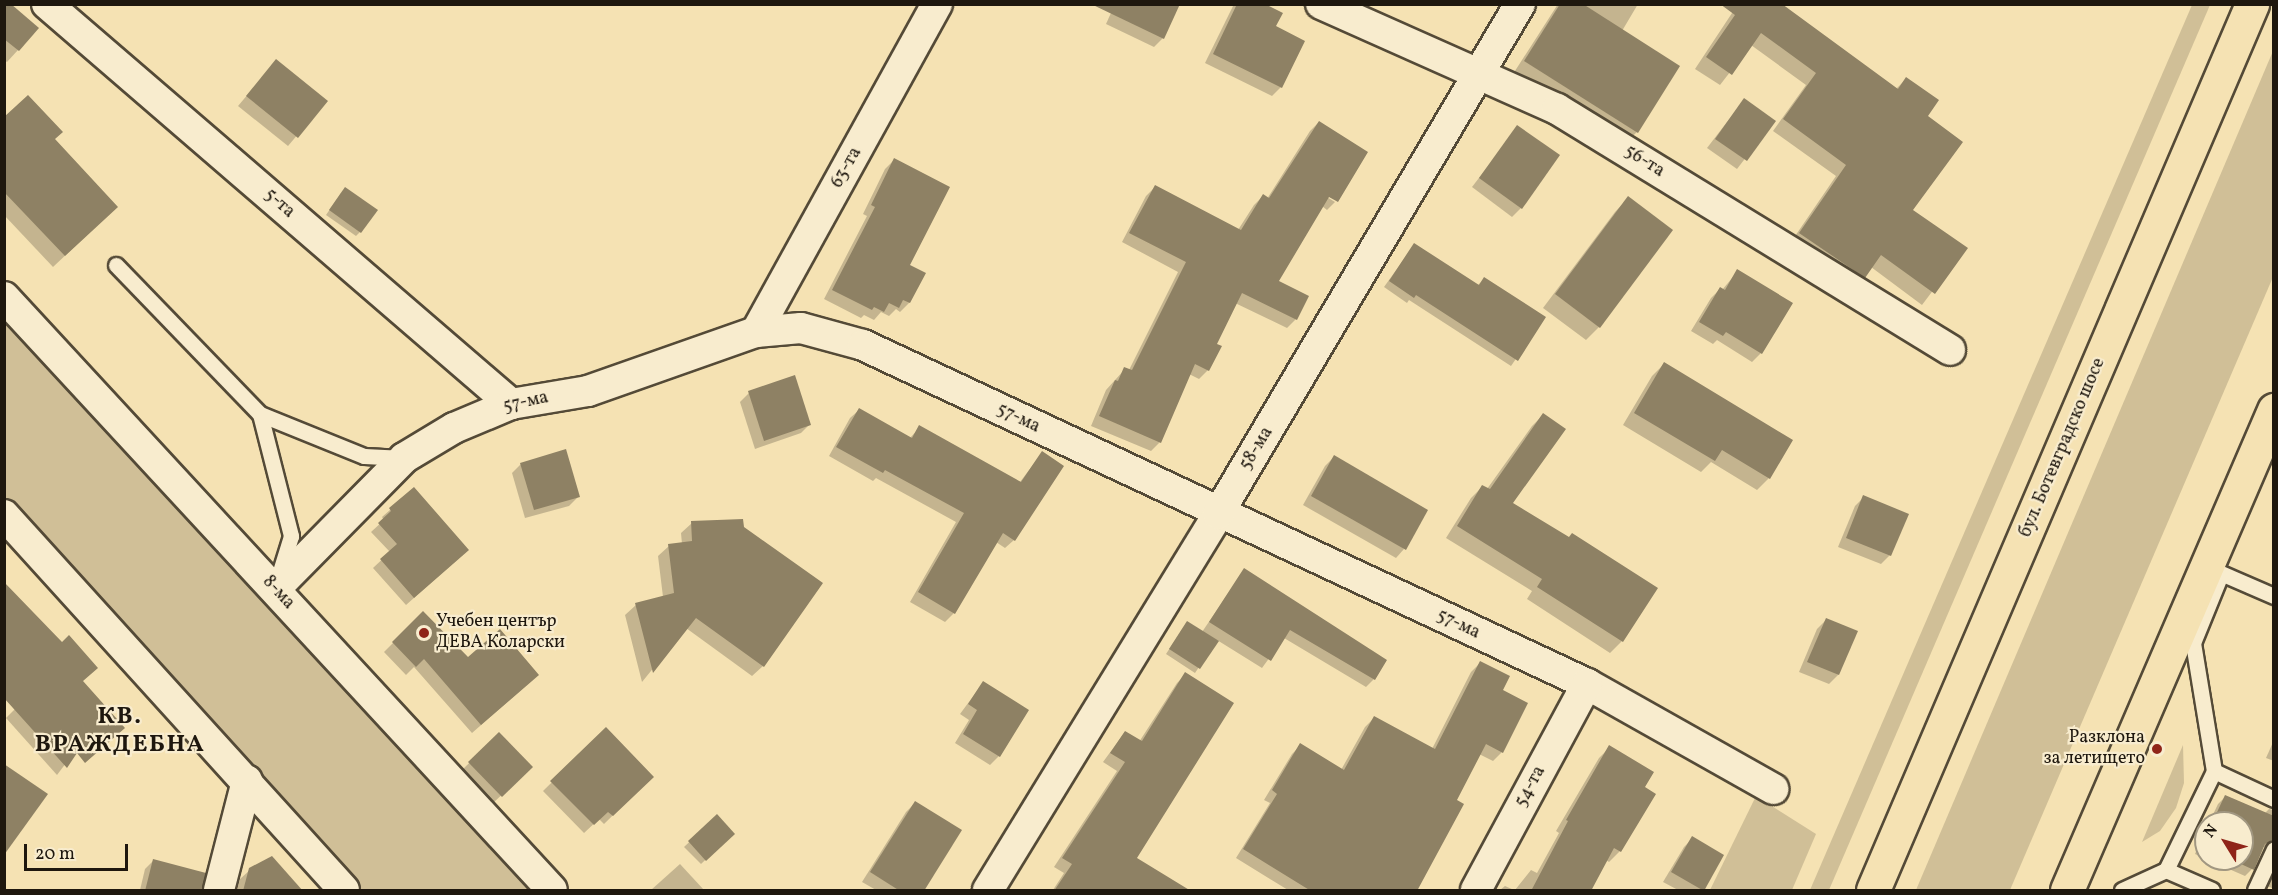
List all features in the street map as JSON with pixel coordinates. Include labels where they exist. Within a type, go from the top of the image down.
[{"type":"main road","name":"бул. Ботевградско шосе","points":[[1873,891],[2252,4]]},
{"type":"main road","points":[[2067,891],[2274,410]]},
{"type":"street","name":"5-та","points":[[47,4],[511,404]]},
{"type":"street","name":"63-та","points":[[756,332],[938,4]]},
{"type":"street","name":"56-та","points":[[1321,4],[1557,109],[1950,350]]},
{"type":"street","name":"58-ма","points":[[988,891],[1218,514],[1520,4]]},
{"type":"street","name":"8-ма","points":[[4,297],[552,891]]},
{"type":"street","name":"57-ма","points":[[274,589],[404,458],[454,428],[511,404],[588,391],[756,332],[801,328],[862,345],[1218,514],[1587,684],[1773,789]]},
{"type":"street","points":[[4,515],[247,781],[344,891]]},
{"type":"street","name":"54-та","points":[[1476,891],[1587,684]]},
{"type":"street","points":[[219,891],[247,781]]},
{"type":"lane","points":[[116,265],[260,414],[364,456],[404,458]]},
{"type":"lane","points":[[260,414],[291,536],[274,589]]},
{"type":"lane","points":[[2122,891],[2166,870],[2214,771],[2193,642],[2221,573],[2251,462]]},
{"type":"lane","points":[[2221,573],[2274,596]]},
{"type":"lane","points":[[2214,771],[2274,799]]},
{"type":"lane","points":[[2255,891],[2274,849]]},
{"type":"lane","points":[[2166,870],[2212,891]]},
{"type":"shaded area","points":[[2192,5],[2210,5],[1829,890],[1810,890]]},
{"type":"shaded area","points":[[2273,51],[2273,277],[2010,890],[1916,890]]},
{"type":"shaded area","points":[[5,297],[552,890],[344,890],[5,515]]},
{"type":"shaded area","points":[[2183,745],[2184,783],[2176,808],[2160,831],[2142,842]]},
{"type":"shaded area","points":[[1756,796],[1816,834],[1792,890],[1710,890]]},
{"type":"building","points":[[4,4],[11,4],[39,28],[19,51],[4,39]]},
{"type":"building","points":[[1091,4],[1180,4],[1164,39]]},
{"type":"building","points":[[1237,4],[1265,4],[1283,13],[1276,26],[1305,41],[1282,88],[1213,54]]},
{"type":"building","points":[[1560,4],[1583,4],[1680,66],[1638,133],[1524,61]]},
{"type":"building","points":[[1720,4],[1782,4],[1898,89],[1906,77],[1939,100],[1928,116],[1963,142],[1913,210],[1968,248],[1935,294],[1881,255],[1865,278],[1799,233],[1846,165],[1783,119],[1816,73],[1761,33],[1732,75],[1706,57],[1735,15]]},
{"type":"building","points":[[276,59],[328,101],[298,138],[246,96]]},
{"type":"building","points":[[28,95],[63,132],[55,139],[118,207],[65,256],[4,192],[4,117]]},
{"type":"building","points":[[1744,98],[1776,121],[1747,161],[1715,139]]},
{"type":"building","points":[[1319,121],[1368,152],[1338,202],[1329,197],[1279,281],[1309,296],[1297,320],[1242,293],[1217,344],[1222,346],[1209,371],[1195,364],[1161,443],[1099,416],[1115,380],[1118,381],[1124,367],[1132,370],[1186,262],[1129,233],[1155,185],[1241,230],[1263,194],[1269,198]]},
{"type":"building","points":[[1517,125],[1560,155],[1522,209],[1479,178]]},
{"type":"building","points":[[894,158],[950,187],[910,265],[926,273],[910,303],[903,300],[899,308],[889,303],[884,312],[874,307],[872,310],[832,290],[875,207],[871,205]]},
{"type":"building","points":[[345,187],[378,210],[361,233],[329,210]]},
{"type":"building","points":[[1628,196],[1673,230],[1600,328],[1555,294]]},
{"type":"building","points":[[1414,243],[1479,285],[1484,277],[1546,317],[1518,361],[1416,295],[1414,298],[1389,281]]},
{"type":"building","points":[[1737,269],[1793,303],[1762,354],[1726,332],[1723,336],[1699,322],[1720,287],[1725,290]]},
{"type":"building","points":[[1664,362],[1793,440],[1770,479],[1722,450],[1715,461],[1634,413]]},
{"type":"building","points":[[795,375],[811,425],[764,441],[748,391]]},
{"type":"building","points":[[859,408],[912,438],[919,425],[1021,482],[1042,451],[1064,466],[1015,541],[1003,533],[955,614],[918,592],[964,513],[885,470],[883,473],[836,447]]},
{"type":"building","points":[[1543,413],[1566,429],[1513,503],[1569,537],[1572,533],[1658,588],[1623,642],[1537,587],[1542,579],[1457,526],[1482,485],[1490,489]]},
{"type":"building","points":[[566,449],[580,497],[534,510],[520,463]]},
{"type":"building","points":[[1334,455],[1428,510],[1406,550],[1311,496]]},
{"type":"building","points":[[414,487],[469,550],[414,598],[380,559],[397,544],[378,523],[391,511],[389,508]]},
{"type":"building","points":[[1863,495],[1909,514],[1891,556],[1846,538]]},
{"type":"building","points":[[743,519],[744,527],[823,583],[764,667],[696,618],[653,673],[635,603],[674,593],[668,544],[692,541],[691,521]]},
{"type":"building","points":[[1244,568],[1387,660],[1375,680],[1290,630],[1271,661],[1209,622]]},
{"type":"building","points":[[4,582],[62,642],[69,635],[98,668],[83,681],[125,728],[85,763],[77,753],[67,768],[4,698]]},
{"type":"building","points":[[423,611],[468,657],[500,629],[539,675],[481,725],[424,659],[416,667],[392,642]]},
{"type":"building","points":[[1826,618],[1858,631],[1839,675],[1807,662]]},
{"type":"building","points":[[1187,621],[1219,641],[1200,669],[1169,649]]},
{"type":"building","points":[[1480,661],[1510,676],[1503,690],[1528,703],[1503,753],[1486,744],[1457,800],[1464,804],[1417,891],[1311,891],[1243,849],[1277,794],[1272,790],[1300,743],[1344,770],[1374,716],[1435,749]]},
{"type":"building","points":[[1185,672],[1234,703],[1137,858],[1191,891],[1054,891],[1072,864],[1062,858],[1125,762],[1110,753],[1125,731],[1142,741]]},
{"type":"building","points":[[983,681],[1029,710],[1000,757],[963,734],[977,710],[968,704]]},
{"type":"building","points":[[606,727],[654,777],[613,816],[608,812],[594,825],[550,781]]},
{"type":"building","points":[[499,732],[533,767],[502,797],[468,762]]},
{"type":"building","points":[[1609,745],[1654,772],[1645,787],[1656,794],[1621,852],[1614,848],[1591,891],[1531,891],[1568,821],[1566,820]]},
{"type":"building","points":[[4,764],[48,794],[4,855]]},
{"type":"building","points":[[2225,795],[2274,816],[2274,839],[2265,844],[2254,870],[2254,811],[2218,811]]},
{"type":"building","points":[[915,801],[962,830],[924,891],[900,891],[870,872]]},
{"type":"building","points":[[717,814],[735,834],[706,861],[688,841]]},
{"type":"building","points":[[1692,836],[1724,855],[1704,891],[1671,872]]},
{"type":"building","points":[[272,856],[303,891],[243,891],[249,868]]},
{"type":"building","points":[[153,859],[206,873],[202,891],[145,891]]},
{"type":"place","name":"Учебен център ДЕВА Коларски","points":[[424,633]]},
{"type":"place","name":"Разклона за летището","points":[[2157,749]]},
{"type":"district","name":"КВ. ВРАЖДЕБНА","points":[[120,732]]}]
